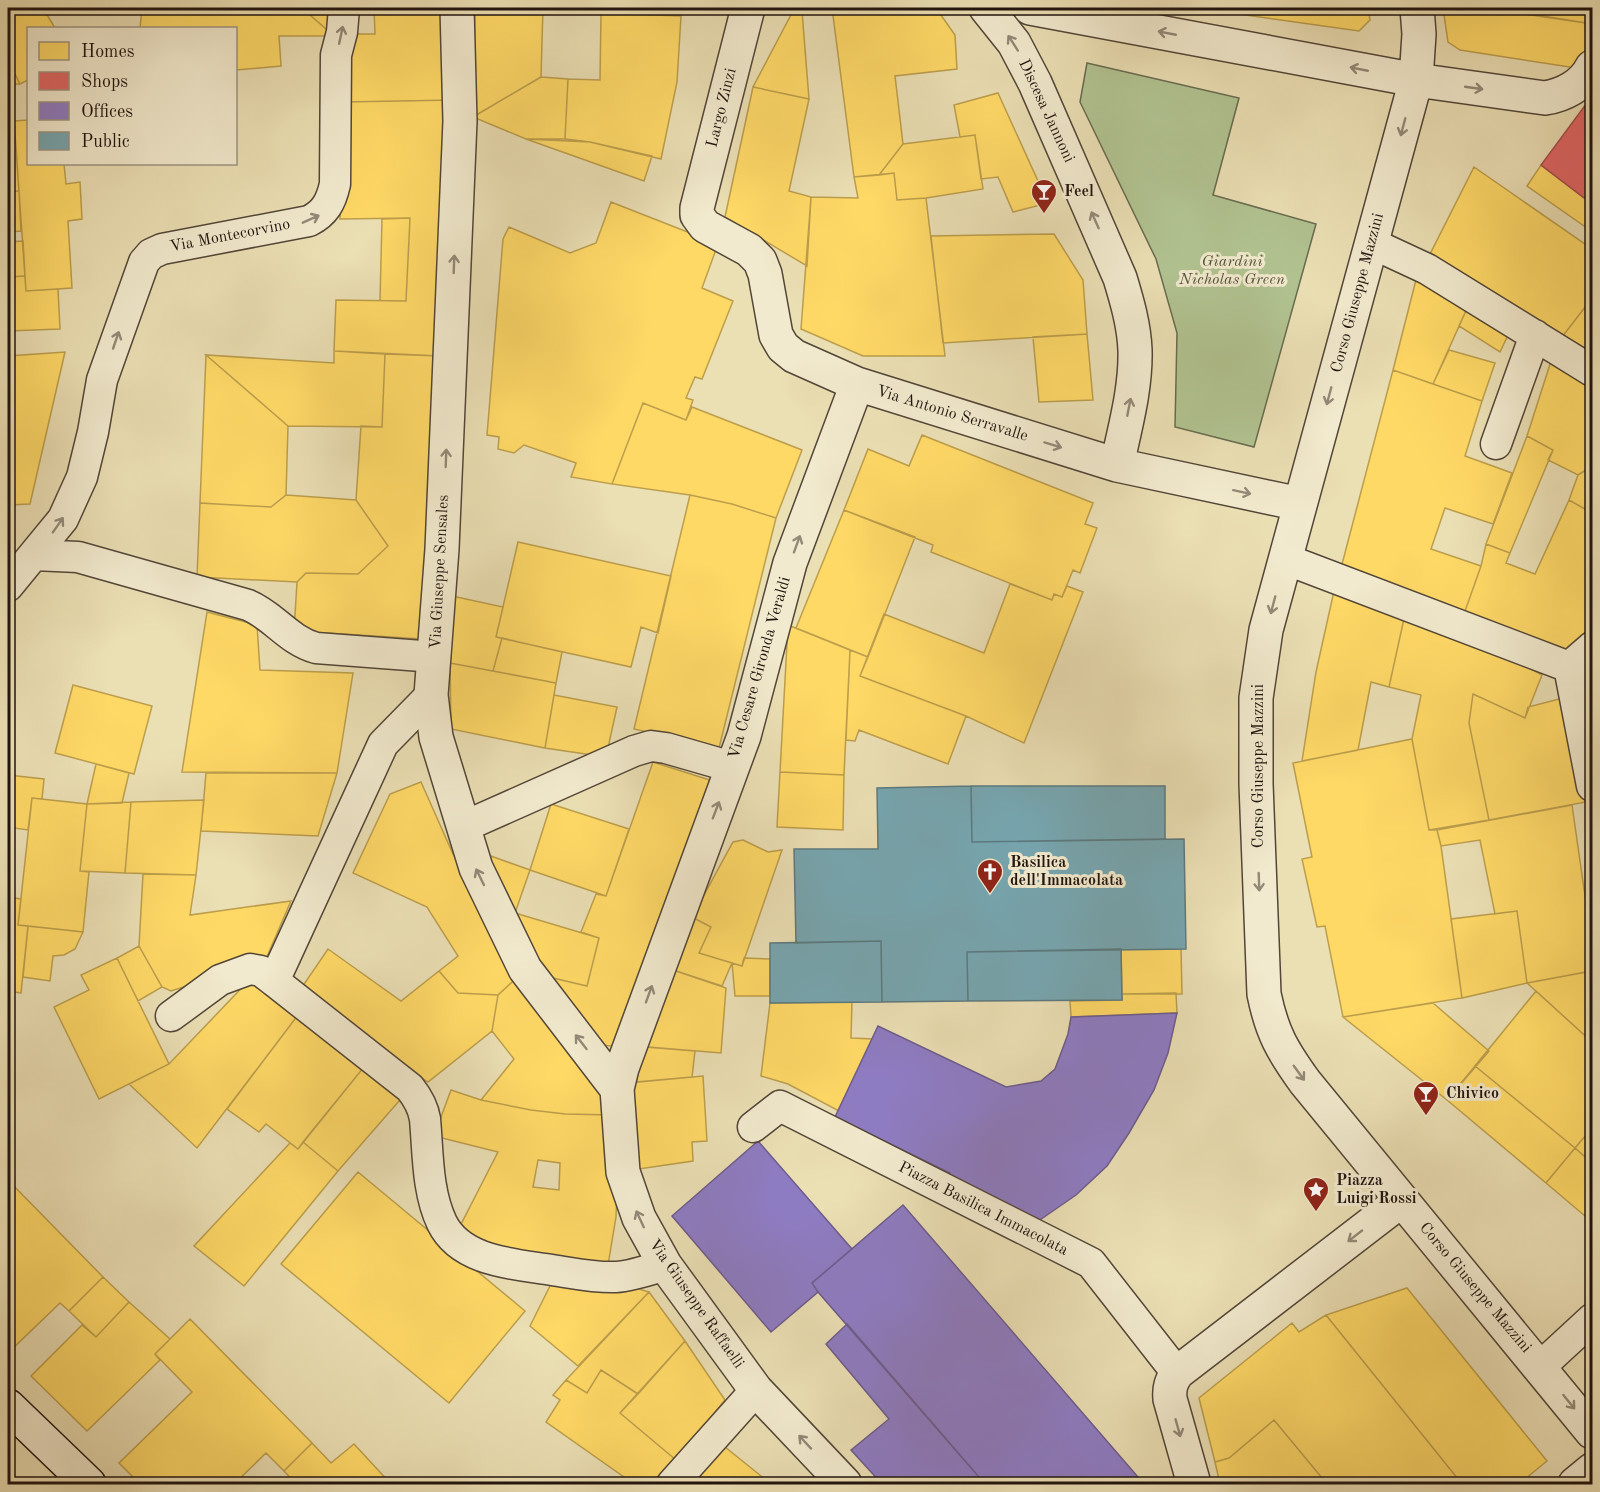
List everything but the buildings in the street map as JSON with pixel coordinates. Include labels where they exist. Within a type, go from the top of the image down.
[{"type":"street","name":"Via Giuseppe Sensales","points":[[457,8],[460,121],[442,549],[431,695],[436,737],[476,868],[525,969],[617,1089]]},
{"type":"street","name":"Largo Zinzi","points":[[697,208],[748,8]]},
{"type":"street","name":"Discesa Jannoni","points":[[986,8],[1014,43],[1035,82],[1120,278],[1130,311],[1135,349],[1133,385],[1117,465]]},
{"type":"street","points":[[1030,8],[1416,80],[1545,98],[1562,95],[1578,84],[1593,67]]},
{"type":"street","name":"Corso Giuseppe Mazzini","points":[[1417,8],[1419,34],[1416,80],[1266,630],[1256,698],[1256,784],[1264,994],[1270,1022],[1285,1055],[1593,1432]]},
{"type":"street","name":"Via Antonio Serravalle","points":[[697,208],[697,215],[705,226],[749,250],[760,261],[765,274],[776,335],[783,348],[794,356],[857,384],[1117,465],[1300,504]]},
{"type":"street","name":"Via Cesare Gironda Veraldi","points":[[617,1089],[630,1047],[744,736],[790,563],[857,384]]},
{"type":"street","name":"Via Giuseppe Raffaelli","points":[[617,1089],[623,1172],[639,1218],[665,1265],[756,1390],[845,1485]]},
{"type":"street","points":[[1194,1485],[1170,1399],[1169,1389],[1177,1373],[1402,1200]]},
{"type":"street","points":[[8,1406],[88,1485]]},
{"type":"street","points":[[1575,1485],[1593,1470]]},
{"type":"lane","name":"Via Montecorvino","points":[[8,586],[63,519],[82,477],[102,380],[144,262],[152,254],[162,249],[309,221],[319,216],[326,208],[335,184],[336,55],[342,32],[344,8]]},
{"type":"lane","points":[[1371,243],[1427,269],[1593,371]]},
{"type":"lane","points":[[1496,444],[1535,335]]},
{"type":"lane","points":[[34,555],[78,557],[248,605],[270,617],[292,638],[304,645],[316,648],[435,657]]},
{"type":"lane","points":[[1285,559],[1569,667]]},
{"type":"lane","points":[[1569,667],[1593,647]]},
{"type":"lane","points":[[1569,667],[1593,786]]},
{"type":"lane","points":[[274,981],[383,744],[431,695]]},
{"type":"lane","points":[[463,827],[633,751],[651,746],[666,748],[732,767]]},
{"type":"lane","points":[[171,1016],[220,980],[250,969],[261,970],[410,1088],[423,1109],[433,1195],[442,1223],[451,1238],[465,1248],[502,1262],[589,1276],[616,1277],[665,1265]]},
{"type":"lane","name":"Piazza Basilica Immacolata","points":[[753,1127],[780,1107],[1090,1263],[1177,1373]]},
{"type":"lane","points":[[1540,1367],[1593,1320]]},
{"type":"lane","points":[[672,1485],[756,1390]]},
{"type":"green space","name":"Giardini Nicholas Green","points":[[1087,63],[1239,98],[1213,195],[1316,224],[1254,447],[1175,427],[1177,333],[1156,259],[1080,102]]},
{"type":"place","name":"Feel","points":[[1044,215]]},
{"type":"place","name":"Basilica dell'Immacolata","points":[[990,895]]},
{"type":"place","name":"Chivico","points":[[1426,1117]]},
{"type":"place","name":"Piazza Luigi Rossi","points":[[1316,1213]]}]
